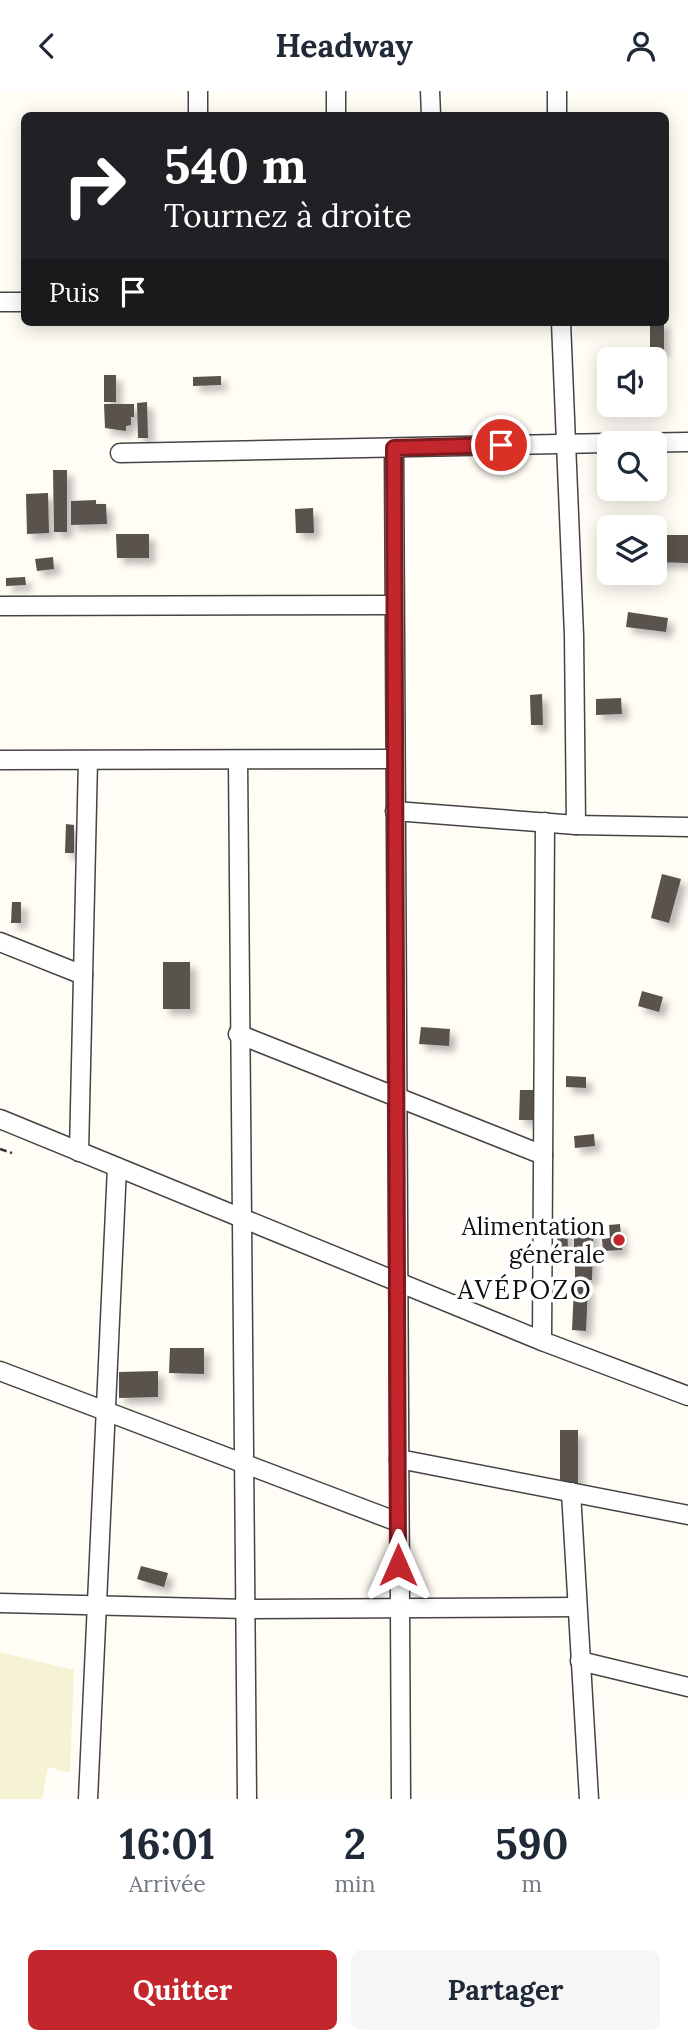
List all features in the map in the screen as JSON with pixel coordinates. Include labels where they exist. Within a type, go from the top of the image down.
[{"type":"street","points":[[198,91],[198,112]]},
{"type":"street","points":[[336,91],[337,112]]},
{"type":"street","points":[[430,91],[431,112]]},
{"type":"street","points":[[557,91],[557,112]]},
{"type":"street","points":[[0,302],[21,302]]},
{"type":"street","points":[[561,326],[567,444],[576,825]]},
{"type":"street","points":[[667,442],[688,442]]},
{"type":"street","points":[[120,453],[597,443]]},
{"type":"street","points":[[394,448],[401,1799]]},
{"type":"street","points":[[0,606],[394,605]]},
{"type":"street","points":[[0,761],[395,759]]},
{"type":"street","points":[[79,1152],[88,760]]},
{"type":"street","points":[[238,760],[238,1034],[247,1609],[247,1799]]},
{"type":"street","points":[[395,811],[576,825],[688,827]]},
{"type":"street","points":[[542,1341],[545,822]]},
{"type":"street","points":[[0,942],[83,975]]},
{"type":"street","points":[[238,1034],[543,1155]]},
{"type":"street","points":[[0,1119],[542,1341],[688,1396]]},
{"type":"street","points":[[88,1799],[117,1167]]},
{"type":"street","points":[[0,1371],[398,1522]]},
{"type":"street","points":[[399,1459],[688,1515]]},
{"type":"street","points":[[571,1492],[589,1799]]},
{"type":"street","points":[[0,1603],[247,1609],[577,1607]]},
{"type":"street","points":[[580,1661],[688,1687]]},
{"type":"path","points":[[0,1149],[12,1153]]},
{"type":"shaded area","points":[[0,1652],[74,1670],[70,1773],[48,1767],[42,1799],[0,1799]]},
{"type":"building","points":[[650,326],[664,326],[664,347],[650,347]]},
{"type":"building","points":[[104,375],[116,375],[116,402],[104,402]]},
{"type":"building","points":[[221,376],[221,385],[193,386],[193,377]]},
{"type":"building","points":[[147,402],[148,438],[138,438],[137,403]]},
{"type":"building","points":[[104,404],[134,404],[134,417],[131,417],[131,425],[126,426],[126,431],[105,428]]},
{"type":"building","points":[[53,470],[67,470],[67,532],[54,532]]},
{"type":"building","points":[[48,493],[49,533],[27,534],[26,494]]},
{"type":"building","points":[[96,500],[96,504],[106,504],[107,524],[71,525],[71,501]]},
{"type":"building","points":[[313,508],[314,533],[296,533],[295,509]]},
{"type":"building","points":[[116,534],[149,534],[149,558],[117,558]]},
{"type":"building","points":[[667,535],[688,535],[688,563],[667,562]]},
{"type":"building","points":[[53,557],[54,569],[37,571],[35,559]]},
{"type":"building","points":[[25,577],[26,585],[6,586],[6,578]]},
{"type":"building","points":[[628,612],[668,618],[666,632],[626,627]]},
{"type":"building","points":[[542,694],[543,725],[531,725],[530,695]]},
{"type":"building","points":[[621,698],[622,714],[596,715],[596,699]]},
{"type":"building","points":[[66,824],[74,825],[74,853],[65,853]]},
{"type":"building","points":[[662,874],[681,879],[669,923],[651,918]]},
{"type":"building","points":[[12,902],[21,902],[21,923],[11,923]]},
{"type":"building","points":[[163,962],[190,962],[190,1009],[163,1009]]},
{"type":"building","points":[[642,991],[663,997],[659,1012],[638,1006]]},
{"type":"building","points":[[421,1027],[450,1029],[449,1046],[419,1044]]},
{"type":"building","points":[[566,1076],[586,1077],[586,1088],[566,1087]]},
{"type":"building","points":[[520,1090],[534,1090],[533,1120],[519,1120]]},
{"type":"building","points":[[594,1134],[595,1146],[575,1148],[574,1136]]},
{"type":"building","points":[[593,1220],[593,1246],[574,1247],[574,1221]]},
{"type":"building","points":[[556,1222],[567,1222],[568,1249],[558,1249]]},
{"type":"building","points":[[620,1224],[622,1250],[603,1251],[602,1239],[610,1238],[609,1225]]},
{"type":"building","points":[[575,1253],[593,1254],[592,1280],[575,1280]]},
{"type":"building","points":[[574,1287],[588,1287],[586,1331],[572,1330]]},
{"type":"building","points":[[170,1348],[204,1348],[204,1374],[169,1373]]},
{"type":"building","points":[[158,1371],[158,1397],[119,1398],[119,1372]]},
{"type":"building","points":[[560,1430],[578,1430],[578,1485],[560,1485]]},
{"type":"building","points":[[141,1566],[168,1573],[164,1587],[137,1579]]},
{"type":"place","name":"Alimentation générale","points":[[619,1240]]},
{"type":"district","name":"AVÉPOZO","points":[[525,1289]]},
{"type":"route","points":[[398,1565],[394,448],[501,445]]}]
